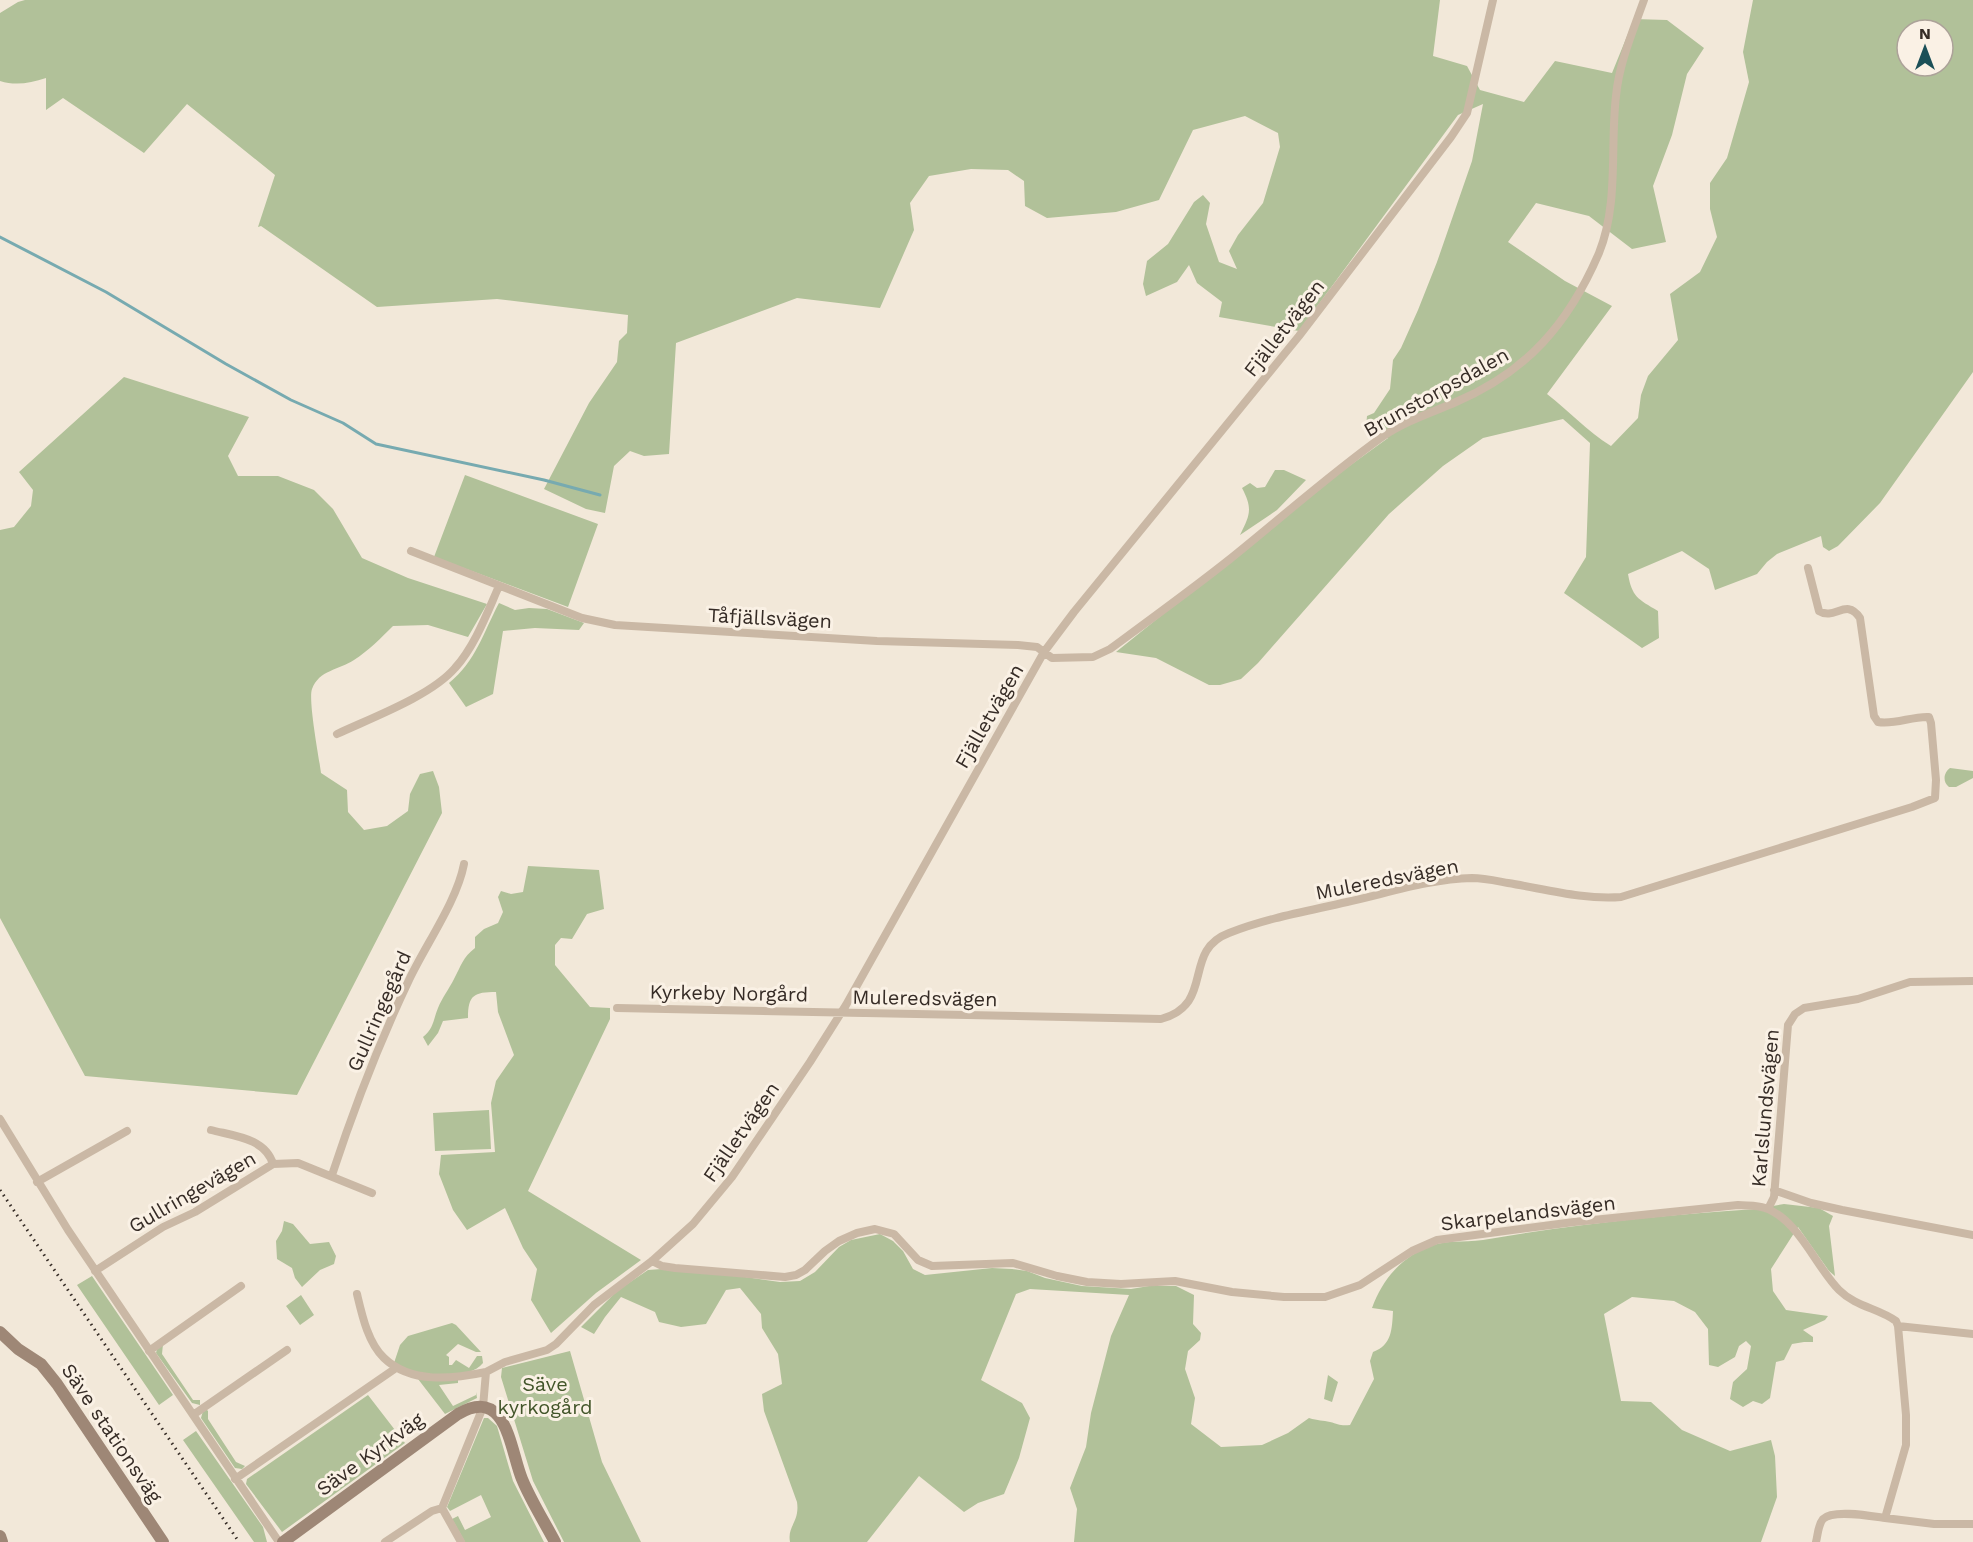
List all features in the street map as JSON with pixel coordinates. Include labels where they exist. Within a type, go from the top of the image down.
[{"type":"street","name":"Fjälletvägen","points":[[396,1368],[428,1377],[444,1378],[486,1372],[505,1362],[547,1350],[556,1344],[594,1305],[652,1261],[693,1224],[713,1201],[841,1013],[1044,652],[1297,339],[1467,113],[1494,0]]},
{"type":"street","name":"Brunstorpsdalen","points":[[1044,652],[1052,658],[1073,659],[1093,657],[1110,649],[1229,559],[1384,436],[1414,419],[1454,403],[1504,378],[1537,350],[1557,326],[1584,284],[1600,250],[1612,190],[1614,114],[1618,79],[1644,0]]},
{"type":"street","name":"Tåfjällsvägen","points":[[411,551],[582,618],[621,626],[1018,645],[1037,647],[1044,652]]},
{"type":"street","name":"Muleredsvägen","points":[[841,1013],[1161,1019],[1179,1012],[1186,1006],[1192,997],[1203,956],[1208,946],[1216,938],[1260,923],[1429,884],[1474,878],[1592,896],[1621,897],[1935,798],[1936,780],[1929,717],[1878,722],[1874,716],[1860,618],[1850,609],[1828,614],[1820,611],[1808,568]]},
{"type":"street","points":[[337,734],[409,699],[451,672],[465,656],[499,586]]},
{"type":"street","name":"Gullringegård","points":[[332,1175],[358,1099],[383,1038],[418,960],[457,889],[464,864]]},
{"type":"street","name":"Karlslundsvägen","points":[[1768,1209],[1772,1203],[1774,1190],[1788,1025],[1795,1014],[1804,1008],[1858,999],[1910,982],[1973,981]]},
{"type":"street","name":"Kyrkeby Norgård","points":[[617,1008],[841,1013]]},
{"type":"street","points":[[0,1119],[37,1182],[95,1271],[279,1542]]},
{"type":"street","name":"Gullringevägen","points":[[95,1271],[163,1227],[195,1212],[273,1164],[268,1151],[260,1145],[211,1130]]},
{"type":"street","points":[[37,1182],[127,1131]]},
{"type":"street","points":[[273,1164],[298,1162],[372,1193]]},
{"type":"street","points":[[1774,1190],[1832,1207],[1973,1235]]},
{"type":"street","name":"Skarpelandsvägen","points":[[652,1261],[675,1269],[728,1271],[771,1277],[791,1276],[805,1270],[839,1241],[857,1233],[875,1229],[894,1234],[918,1260],[932,1266],[1013,1263],[1081,1281],[1121,1284],[1175,1281],[1219,1291],[1317,1298],[1331,1296],[1360,1285],[1412,1251],[1437,1240],[1712,1206],[1738,1205],[1768,1209],[1790,1225],[1839,1290],[1854,1303],[1890,1317],[1896,1321],[1898,1326],[1973,1334]]},
{"type":"street","points":[[149,1351],[241,1286]]},
{"type":"street","points":[[235,1479],[396,1368],[382,1357],[371,1338],[362,1316],[357,1294]]},
{"type":"street","points":[[1885,1518],[1906,1445],[1906,1415],[1898,1326]]},
{"type":"street","name":"Säve stationsväg","points":[[0,1332],[18,1349],[41,1364],[57,1384],[159,1540]]},
{"type":"street","points":[[193,1415],[287,1350]]},
{"type":"street","points":[[442,1508],[483,1407],[486,1372]]},
{"type":"street","name":"Säve Kyrkväg","points":[[284,1542],[458,1414],[472,1407],[483,1407]]},
{"type":"street","points":[[483,1407],[492,1410],[502,1419],[522,1478],[555,1542]]},
{"type":"street","points":[[385,1542],[432,1511],[442,1508]]},
{"type":"street","points":[[442,1508],[461,1542]]},
{"type":"street","points":[[1816,1542],[1819,1527],[1824,1518],[1829,1515],[1846,1514],[1934,1524],[1973,1524]]},
{"type":"street","points":[[0,1536],[2,1542]]},
{"type":"green space","points":[[25,0],[1440,0],[1433,56],[1467,66],[1480,90],[1524,102],[1555,61],[1612,73],[1634,19],[1667,20],[1704,48],[1687,74],[1672,135],[1653,186],[1666,242],[1632,249],[1589,216],[1536,203],[1508,242],[1565,281],[1612,306],[1547,394],[1611,446],[1638,418],[1641,395],[1648,376],[1678,340],[1670,294],[1700,272],[1717,237],[1710,209],[1710,183],[1727,158],[1749,82],[1743,52],[1753,0],[1973,0],[1973,372],[1880,503],[1838,546],[1829,551],[1823,547],[1821,536],[1777,554],[1757,574],[1715,590],[1709,569],[1682,551],[1628,574],[1637,597],[1658,611],[1659,638],[1642,648],[1564,593],[1586,557],[1590,443],[1563,419],[1483,438],[1443,466],[1389,514],[1258,663],[1241,679],[1220,685],[1209,685],[1156,658],[1116,652],[1323,485],[1388,438],[1379,428],[1366,428],[1367,416],[1374,413],[1390,389],[1393,360],[1418,310],[1472,161],[1483,104],[1458,115],[1299,331],[1219,317],[1222,302],[1197,283],[1189,265],[1177,282],[1146,296],[1143,284],[1147,261],[1168,244],[1194,202],[1203,195],[1210,203],[1206,224],[1219,262],[1237,269],[1229,251],[1238,235],[1263,203],[1280,147],[1278,133],[1245,116],[1193,130],[1159,200],[1116,212],[1047,218],[1025,206],[1024,181],[1008,170],[971,169],[929,176],[910,203],[914,230],[880,308],[797,298],[676,343],[669,454],[644,456],[630,451],[614,466],[605,513],[586,509],[544,489],[589,403],[617,362],[619,341],[627,333],[628,315],[497,299],[377,307],[261,226],[258,227],[275,175],[187,104],[144,153],[63,98],[46,110],[46,78],[23,83],[0,81],[0,13]]},
{"type":"green space","points":[[124,377],[249,417],[228,456],[238,476],[278,476],[314,490],[333,509],[362,558],[408,578],[487,604],[468,637],[428,625],[393,626],[359,656],[324,674],[312,689],[313,716],[321,773],[347,790],[348,812],[364,830],[387,826],[408,811],[410,794],[420,774],[433,771],[439,787],[442,813],[297,1095],[85,1076],[0,918],[0,530],[14,527],[31,506],[33,490],[19,472]]},
{"type":"green space","points":[[1275,470],[1284,470],[1306,480],[1277,510],[1240,535],[1249,512],[1248,501],[1242,488],[1250,483],[1257,488],[1265,487]]},
{"type":"green space","points":[[465,475],[598,524],[568,607],[434,557]]},
{"type":"green space","points":[[499,603],[515,610],[547,609],[584,623],[579,630],[535,628],[503,631],[493,694],[466,707],[449,683],[472,656]]},
{"type":"green space","points":[[1950,768],[1973,771],[1973,778],[1956,787],[1949,787],[1945,782],[1945,777]]},
{"type":"green space","points":[[528,866],[599,870],[604,909],[587,914],[572,939],[561,938],[555,945],[555,965],[590,1007],[610,1008],[610,1019],[528,1191],[641,1260],[596,1293],[551,1333],[531,1300],[537,1269],[523,1248],[505,1208],[467,1230],[453,1210],[439,1174],[441,1155],[495,1152],[491,1103],[496,1081],[514,1055],[498,1012],[496,992],[474,996],[469,1004],[468,1018],[443,1021],[438,1033],[428,1046],[423,1037],[431,1027],[440,1004],[463,962],[475,948],[475,937],[484,929],[498,923],[503,912],[498,897],[501,891],[511,894],[523,892]]},
{"type":"green space","points":[[489,1110],[491,1149],[435,1151],[433,1113]]},
{"type":"green space","points":[[1784,1204],[1819,1208],[1833,1216],[1829,1226],[1835,1276],[1798,1227],[1771,1269],[1773,1291],[1786,1310],[1828,1316],[1825,1320],[1803,1330],[1813,1337],[1813,1342],[1792,1344],[1784,1360],[1776,1362],[1770,1398],[1762,1404],[1753,1401],[1743,1407],[1730,1399],[1733,1382],[1747,1369],[1751,1346],[1746,1341],[1739,1346],[1735,1357],[1718,1367],[1709,1365],[1708,1329],[1695,1312],[1674,1301],[1632,1297],[1604,1314],[1621,1401],[1651,1402],[1682,1430],[1730,1451],[1771,1440],[1775,1456],[1777,1497],[1761,1542],[1074,1542],[1077,1509],[1070,1488],[1086,1447],[1091,1413],[1111,1336],[1129,1295],[1030,1289],[1016,1294],[981,1380],[1022,1403],[1030,1418],[1019,1458],[1004,1494],[978,1503],[964,1512],[919,1476],[867,1542],[790,1542],[790,1532],[797,1514],[797,1502],[764,1411],[762,1394],[782,1384],[778,1354],[762,1328],[761,1314],[740,1288],[726,1290],[706,1324],[681,1327],[659,1322],[655,1312],[621,1297],[594,1334],[581,1327],[617,1291],[648,1270],[725,1274],[780,1282],[800,1281],[815,1272],[839,1247],[851,1240],[880,1234],[893,1241],[903,1251],[913,1269],[925,1275],[992,1268],[1012,1269],[1082,1286],[1131,1289],[1176,1286],[1194,1295],[1193,1324],[1201,1333],[1200,1340],[1188,1351],[1185,1369],[1195,1398],[1191,1424],[1221,1447],[1262,1445],[1288,1433],[1309,1418],[1350,1425],[1374,1379],[1370,1361],[1373,1352],[1384,1345],[1390,1336],[1393,1311],[1372,1308],[1376,1298],[1392,1273],[1407,1259],[1425,1248],[1446,1242],[1483,1240],[1585,1225],[1756,1209]]},
{"type":"green space","points":[[284,1221],[293,1224],[310,1244],[329,1242],[336,1256],[334,1264],[320,1270],[302,1287],[295,1278],[292,1268],[277,1259],[276,1241],[282,1231]]},
{"type":"green space","points":[[92,1276],[173,1395],[159,1405],[77,1285]]},
{"type":"green space","points":[[301,1295],[314,1315],[300,1325],[286,1306]]},
{"type":"green space","points":[[452,1323],[481,1352],[458,1344],[446,1355],[449,1357],[449,1365],[456,1360],[469,1368],[477,1356],[482,1356],[483,1363],[477,1368],[460,1374],[439,1375],[412,1371],[394,1363],[400,1345],[408,1336]]},
{"type":"green space","points":[[163,1344],[162,1354],[193,1400],[200,1400],[200,1405],[192,1403],[156,1353]]},
{"type":"green space","name":"Säve kyrkogård","points":[[570,1351],[602,1462],[641,1542],[564,1542],[533,1481],[501,1377],[502,1368]]},
{"type":"green space","points":[[1328,1375],[1338,1382],[1332,1402],[1324,1399]]},
{"type":"green space","points":[[418,1379],[458,1380],[458,1383],[439,1385],[453,1406],[476,1395],[476,1392],[477,1398],[445,1414]]},
{"type":"green space","points":[[368,1395],[405,1443],[282,1532],[246,1484],[247,1479]]},
{"type":"green space","points":[[206,1409],[208,1419],[236,1462],[245,1466],[242,1469],[235,1468],[201,1418]]},
{"type":"green space","points":[[484,1418],[488,1418],[497,1426],[513,1481],[544,1542],[465,1542],[452,1519],[458,1516],[465,1530],[491,1517],[481,1495],[450,1511],[447,1507]]},
{"type":"green space","points":[[196,1431],[263,1527],[267,1542],[254,1542],[183,1440]]},
{"type":"waterway","points":[[0,237],[106,292],[226,364],[291,400],[343,423],[376,444],[544,480],[600,495]]},
{"type":"railway","points":[[0,1190],[239,1542]]}]
